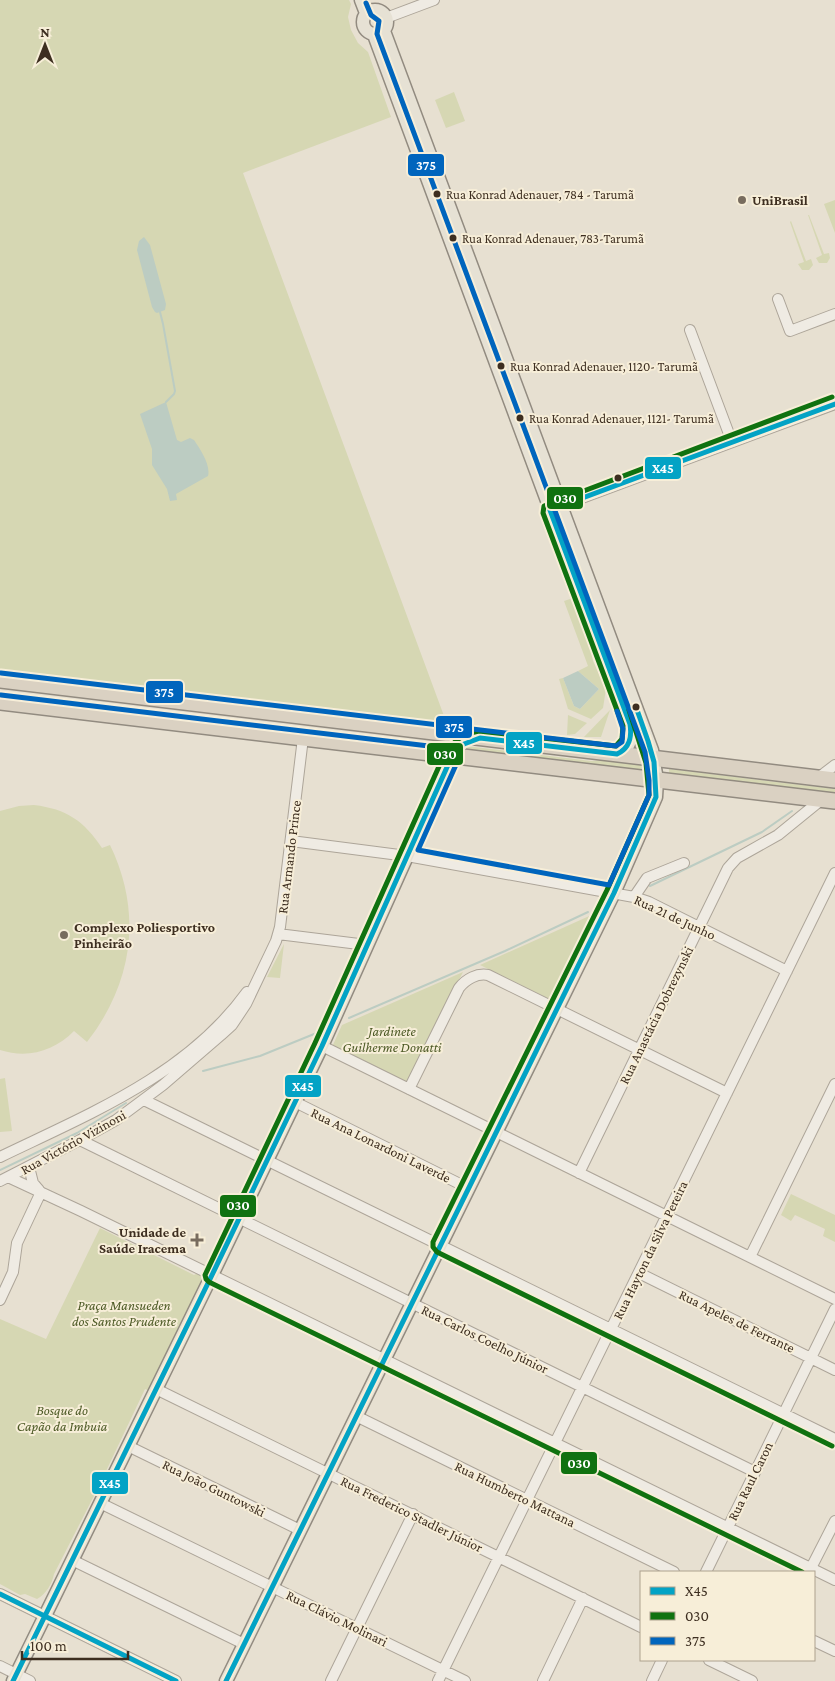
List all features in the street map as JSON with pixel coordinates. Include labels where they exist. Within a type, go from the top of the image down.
[{"type":"highway","points":[[0,680],[835,780]]},
{"type":"highway","points":[[70,710],[76,706],[78,701],[77,694],[72,689]]},
{"type":"highway","points":[[97,714],[92,708],[91,701],[99,692]]},
{"type":"highway","points":[[0,702],[828,801]]},
{"type":"highway","points":[[452,756],[464,742],[480,738]]},
{"type":"main road","points":[[362,0],[376,10],[387,24],[379,33]]},
{"type":"main road","points":[[376,10],[363,20],[363,27],[368,32],[379,33]]},
{"type":"main road","points":[[226,1681],[614,893],[656,797],[657,780],[654,758],[556,508],[379,33]]},
{"type":"main road","points":[[556,508],[630,724],[632,735],[629,745],[623,751],[614,754]]},
{"type":"main road","points":[[15,1678],[322,1046],[452,756]]},
{"type":"street","points":[[376,10],[434,0]]},
{"type":"street","points":[[778,299],[790,331],[835,314]]},
{"type":"street","points":[[690,330],[732,442]]},
{"type":"street","points":[[556,508],[835,404]]},
{"type":"street","name":"Rua Armando Prince","points":[[144,1100],[179,1072],[232,1024],[246,1004],[278,934],[303,738]]},
{"type":"street","points":[[818,778],[835,765]]},
{"type":"street","name":"Rua Anastácia Dobrezynski","points":[[579,1173],[728,868],[737,858],[778,835],[828,801]]},
{"type":"street","name":"Rua 21 de Junho","points":[[291,841],[407,856],[634,897],[650,902],[787,971]]},
{"type":"street","points":[[634,897],[645,880],[650,876],[684,863]]},
{"type":"street","name":"Rua Hayton da Silva Pereira","points":[[438,1681],[835,873]]},
{"type":"street","points":[[278,934],[367,945]]},
{"type":"street","name":"Rua Armando Prince","points":[[128,1094],[162,1073],[221,1023],[235,1008],[260,973]]},
{"type":"street","points":[[409,1089],[459,988],[470,978],[481,974],[488,975],[727,1093]]},
{"type":"street","points":[[322,1046],[835,1300]]},
{"type":"street","points":[[750,1258],[835,1084]]},
{"type":"street","name":"Rua Victório Vizinoni","points":[[0,1157],[128,1094]]},
{"type":"street","points":[[144,1100],[835,1439]]},
{"type":"street","name":"Rua Victório Vizinoni","points":[[4,1179],[116,1120],[144,1100]]},
{"type":"street","name":"Rua Ana Lonardoni Laverde","points":[[295,1102],[468,1188]]},
{"type":"street","name":"Rua Carlos Coelho Júnior","points":[[80,1140],[755,1472]]},
{"type":"street","points":[[29,1167],[33,1183],[41,1192]]},
{"type":"street","points":[[4,1179],[41,1192],[835,1580]]},
{"type":"street","points":[[0,1300],[13,1272],[17,1243],[41,1192]]},
{"type":"street","name":"Rua Apeles de Ferrante","points":[[639,1273],[835,1370]]},
{"type":"street","name":"Rua Raul Caron","points":[[706,1571],[835,1309]]},
{"type":"street","name":"Rua Frederico Stadler Júnior","points":[[156,1389],[640,1626]]},
{"type":"street","name":"Rua Humberto Mattana","points":[[356,1416],[672,1571]]},
{"type":"street","name":"Rua João Guntowski","points":[[128,1446],[300,1530]]},
{"type":"street","name":"Rua Clávio Molinari","points":[[100,1502],[465,1681]]},
{"type":"street","points":[[331,1681],[413,1514]]},
{"type":"street","points":[[811,1568],[835,1521]]},
{"type":"street","points":[[72,1560],[244,1644]]},
{"type":"street","points":[[0,1594],[176,1681]]},
{"type":"street","points":[[543,1681],[584,1598]]},
{"type":"street","points":[[815,1641],[835,1651]]},
{"type":"street","points":[[652,1681],[662,1661]]},
{"type":"street","points":[[711,1661],[752,1681]]},
{"type":"street","points":[[0,1666],[15,1678],[30,1681]]},
{"type":"green space","points":[[0,0],[349,0],[351,4],[348,17],[351,30],[358,43],[368,52],[391,117],[243,173],[447,724],[0,670]]},
{"type":"green space","points":[[454,92],[465,121],[446,128],[435,100]]},
{"type":"green space","points":[[835,200],[835,233],[824,204]]},
{"type":"green space","points":[[808,215],[824,254],[829,253],[830,258],[827,263],[819,263],[816,258],[822,255]]},
{"type":"green space","points":[[791,221],[806,261],[811,259],[813,265],[809,270],[802,270],[798,264],[804,262]]},
{"type":"green space","points":[[573,598],[590,645],[593,661],[606,689],[603,708],[591,719],[568,709],[559,679],[563,678],[574,706],[580,709],[599,689],[578,671],[588,666],[564,601]]},
{"type":"green space","points":[[0,692],[68,700],[67,705],[0,699]]},
{"type":"green space","points":[[105,704],[428,742],[428,749],[104,711]]},
{"type":"green space","points":[[610,710],[601,737],[584,737]]},
{"type":"green space","points":[[568,715],[587,723],[575,734],[567,735]]},
{"type":"green space","points":[[466,746],[591,761],[619,760],[648,764],[648,774],[461,753]]},
{"type":"green space","points":[[669,769],[835,789],[835,797],[669,777]]},
{"type":"green space","name":"Complexo Poliesportivo Pinheirão","points":[[34,805],[65,813],[88,830],[102,848],[110,845],[127,896],[128,947],[123,972],[115,996],[103,1019],[87,1042],[74,1031],[58,1044],[49,1048],[21,1054],[0,1050],[0,811],[19,806]]},
{"type":"green space","points":[[596,913],[551,1000],[480,965]]},
{"type":"green space","points":[[284,944],[280,978],[267,977]]},
{"type":"green space","name":"Jardinete Guilherme Donatti","points":[[463,972],[407,1083],[332,1047],[342,1025]]},
{"type":"green space","points":[[5,1078],[12,1131],[0,1132],[0,1079]]},
{"type":"green space","points":[[791,1194],[835,1215],[835,1242],[823,1236],[825,1229],[795,1215],[791,1221],[781,1215]]},
{"type":"green space","name":"Bosque do Capão da Imbuia","points":[[100,1228],[194,1275],[200,1274],[203,1280],[150,1391],[145,1389],[50,1585],[46,1592],[37,1599],[25,1594],[20,1595],[0,1584],[0,1319],[46,1339]]},
{"type":"shaded area","points":[[144,237],[150,245],[166,304],[165,310],[157,313],[152,307],[137,250],[139,241]]},
{"type":"shaded area","points":[[166,402],[177,440],[181,442],[190,438],[194,440],[204,457],[209,472],[208,476],[176,494],[177,500],[170,501],[167,489],[152,465],[152,449],[140,414]]},
{"type":"shaded area","points":[[578,671],[599,689],[580,709],[574,706],[563,678]]},
{"type":"waterway","points":[[160,312],[175,391],[166,402]]},
{"type":"waterway","points":[[650,886],[762,832],[792,811]]},
{"type":"waterway","points":[[349,1018],[505,951],[588,912]]},
{"type":"waterway","points":[[203,1071],[260,1056],[319,1032]]},
{"type":"waterway","points":[[0,1170],[77,1133],[126,1103]]},
{"type":"transit line","name":"375","points":[[1,695],[454,749],[459,753],[459,758],[418,850],[609,885],[649,795],[645,752],[377,34],[379,21],[371,15],[366,3]]},
{"type":"transit line","name":"030","points":[[800,1571],[209,1282],[205,1275],[315,1043],[448,748],[460,738],[479,731],[616,746],[622,739],[623,726],[543,513],[544,506],[832,397]]},
{"type":"transit line","name":"X45","points":[[13,1681],[322,1046],[452,756],[464,744],[480,738],[617,754],[625,749],[629,742],[630,724],[550,510],[835,404]]},
{"type":"transit line","name":"375","points":[[1,673],[616,746],[622,742],[623,729],[617,711]]},
{"type":"transit line","name":"X45","points":[[226,1681],[614,893],[656,797],[654,762],[636,707]]},
{"type":"transit line","name":"030","points":[[629,710],[646,763],[649,795],[607,890],[433,1242],[433,1247],[437,1252],[832,1446]]},
{"type":"transit line","name":"X45","points":[[0,1594],[176,1681]]},
{"type":"place","name":"Rua Konrad Adenauer, 784 - Tarumã","points":[[437,194]]},
{"type":"place","name":"UniBrasil","points":[[742,200]]},
{"type":"place","name":"Rua Konrad Adenauer, 783-Tarumã","points":[[453,238]]},
{"type":"place","name":"Rua Konrad Adenauer, 1120- Tarumã","points":[[501,366]]},
{"type":"place","name":"Rua Konrad Adenauer, 1121- Tarumã","points":[[520,418]]},
{"type":"place","name":"Complexo Poliesportivo Pinheirão","points":[[64,935]]},
{"type":"place","name":"Unidade de Saúde Iracema","points":[[197,1240]]},
{"type":"park label","name":"Praça Mansueden dos Santos Prudente","points":[[124,1314]]}]
